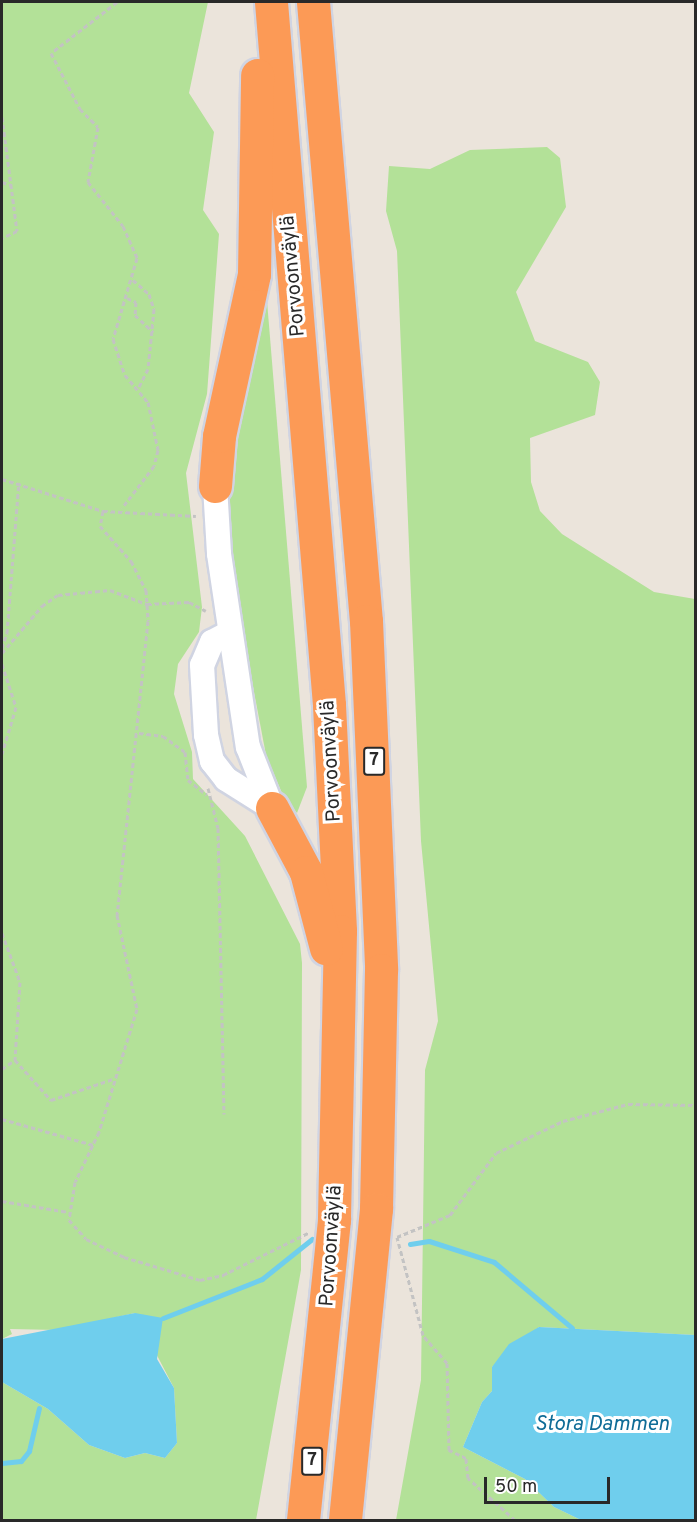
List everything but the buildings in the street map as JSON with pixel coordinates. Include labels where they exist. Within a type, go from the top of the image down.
[{"type":"highway","points":[[215,502],[219,436],[255,264],[256,2]]},
{"type":"highway","name":"Porvoonväylä","points":[[271,2],[328,694],[340,1014],[329,1294],[303,1521]]},
{"type":"highway","name":"Porvoonväylä","points":[[313,2],[366,621],[381,970],[376,1209],[345,1521]]},
{"type":"highway","points":[[272,808],[306,872],[340,1014]]},
{"type":"lane","points":[[215,502],[230,633],[252,767],[272,808]]},
{"type":"lane","points":[[230,633],[212,642],[202,665],[206,735],[212,761],[226,779],[272,808]]},
{"type":"path","points":[[117,2],[51,53],[80,109],[98,127],[88,182],[123,226],[136,258],[133,280],[112,339],[125,375],[138,388],[156,422],[158,450],[154,466],[122,508]]},
{"type":"path","points":[[2,117],[17,231],[2,238]]},
{"type":"path","points":[[2,182],[11,184]]},
{"type":"path","points":[[133,280],[149,294],[153,332],[148,369],[138,388]]},
{"type":"path","points":[[127,298],[136,302],[135,315],[153,332]]},
{"type":"path","points":[[2,479],[19,482],[103,511],[215,502]]},
{"type":"path","points":[[2,648],[8,633],[19,482]]},
{"type":"path","points":[[68,1212],[93,1145],[137,1009],[117,915],[139,733],[147,604],[131,561],[100,526],[103,511]]},
{"type":"path","points":[[2,653],[58,595],[110,590],[147,604],[189,602],[230,633]]},
{"type":"path","points":[[2,664],[16,707],[2,754]]},
{"type":"path","points":[[139,733],[163,736],[185,752],[188,780],[207,796],[218,828],[224,1114]]},
{"type":"path","points":[[2,933],[20,982],[15,1060],[51,1100],[113,1079]]},
{"type":"path","points":[[2,1069],[15,1060]]},
{"type":"path","points":[[515,1521],[468,1478],[466,1458],[449,1450],[447,1363],[423,1335],[397,1238],[450,1215],[496,1153],[563,1121],[628,1104],[696,1105]]},
{"type":"path","points":[[2,1119],[93,1145]]},
{"type":"path","points":[[2,1201],[68,1212],[86,1239],[200,1280],[223,1275],[287,1239],[312,1232]]},
{"type":"green space","points":[[2,2],[208,2],[189,93],[214,132],[203,210],[219,234],[207,394],[186,473],[202,607],[199,632],[178,664],[174,694],[192,752],[193,779],[245,836],[300,944],[302,963],[301,1270],[256,1520],[2,1520],[2,1382],[48,1409],[89,1445],[125,1458],[145,1453],[165,1458],[177,1443],[174,1388],[135,1313],[58,1330],[10,1329],[12,1334],[2,1339]]},
{"type":"green space","points":[[547,147],[560,158],[566,207],[516,292],[535,341],[588,362],[600,382],[595,415],[530,438],[531,482],[540,511],[562,534],[654,592],[695,599],[695,1335],[539,1327],[492,1367],[492,1391],[482,1402],[463,1447],[525,1479],[554,1507],[581,1520],[396,1520],[421,1380],[425,1070],[438,1021],[421,841],[397,251],[386,211],[389,166],[430,169],[470,150]]},
{"type":"green space","points":[[267,301],[307,787],[297,813],[284,798],[266,755],[227,550],[224,457]]},
{"type":"water","points":[[135,1313],[163,1318],[157,1359],[174,1388],[177,1443],[165,1458],[145,1453],[125,1458],[89,1445],[48,1409],[2,1382],[2,1339]]},
{"type":"water","name":"Stora Dammen","points":[[539,1327],[695,1335],[695,1520],[581,1520],[554,1507],[525,1479],[463,1447],[482,1402],[492,1391],[492,1367],[509,1344]]},
{"type":"waterway","points":[[163,1318],[262,1279],[312,1239]]},
{"type":"waterway","points":[[410,1244],[429,1241],[494,1262],[572,1328]]},
{"type":"waterway","points":[[2,1463],[21,1461],[29,1451],[39,1408]]}]
